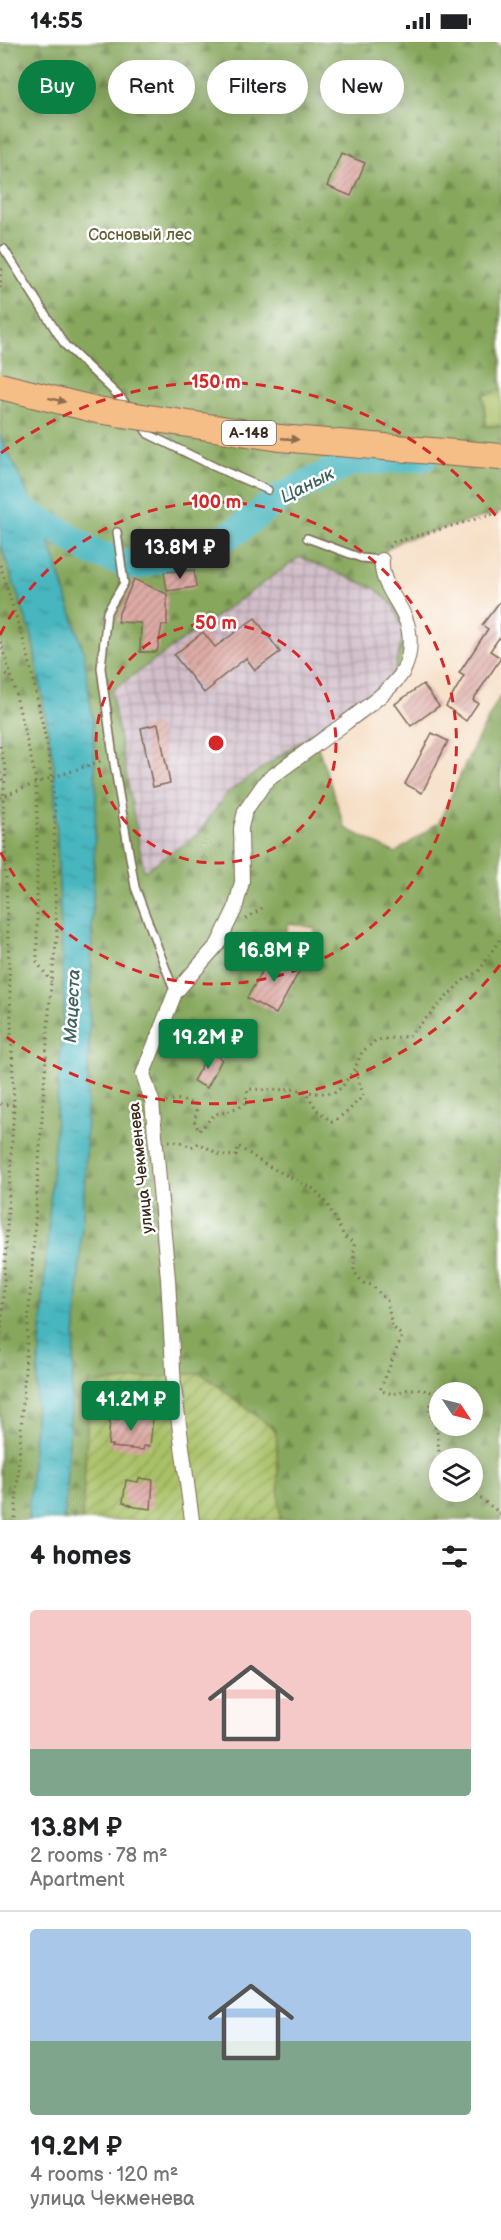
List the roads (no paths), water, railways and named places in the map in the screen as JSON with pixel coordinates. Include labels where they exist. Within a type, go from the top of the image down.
[{"type":"highway","name":"А-148","points":[[0,386],[97,410],[280,438],[501,457]]},
{"type":"street","name":"улица Чекменева","points":[[192,1520],[174,1387],[168,1279],[152,1101],[143,1074],[175,993],[218,944],[235,909],[242,882],[241,828],[245,811],[255,795],[266,781],[376,700],[401,675],[408,655],[409,631],[405,614],[384,576],[382,560]]},
{"type":"lane","points":[[3,249],[65,345],[123,400],[148,434],[268,490]]},
{"type":"lane","points":[[117,532],[124,584],[107,612],[101,668],[114,764],[135,887],[175,993]]},
{"type":"lane","points":[[307,538],[361,558],[382,560]]},
{"type":"water","name":"Мацеста","points":[[0,435],[47,535],[84,653],[93,724],[96,792],[85,1176],[64,1520],[28,1520],[64,1002],[54,765],[32,636],[0,543]]},
{"type":"waterway","name":"Цанык","points":[[0,499],[60,531],[92,552],[134,566],[207,547],[238,530],[280,497],[352,462],[424,457]]},
{"type":"park label","name":"Сосновый лес","points":[[140,234]]}]
